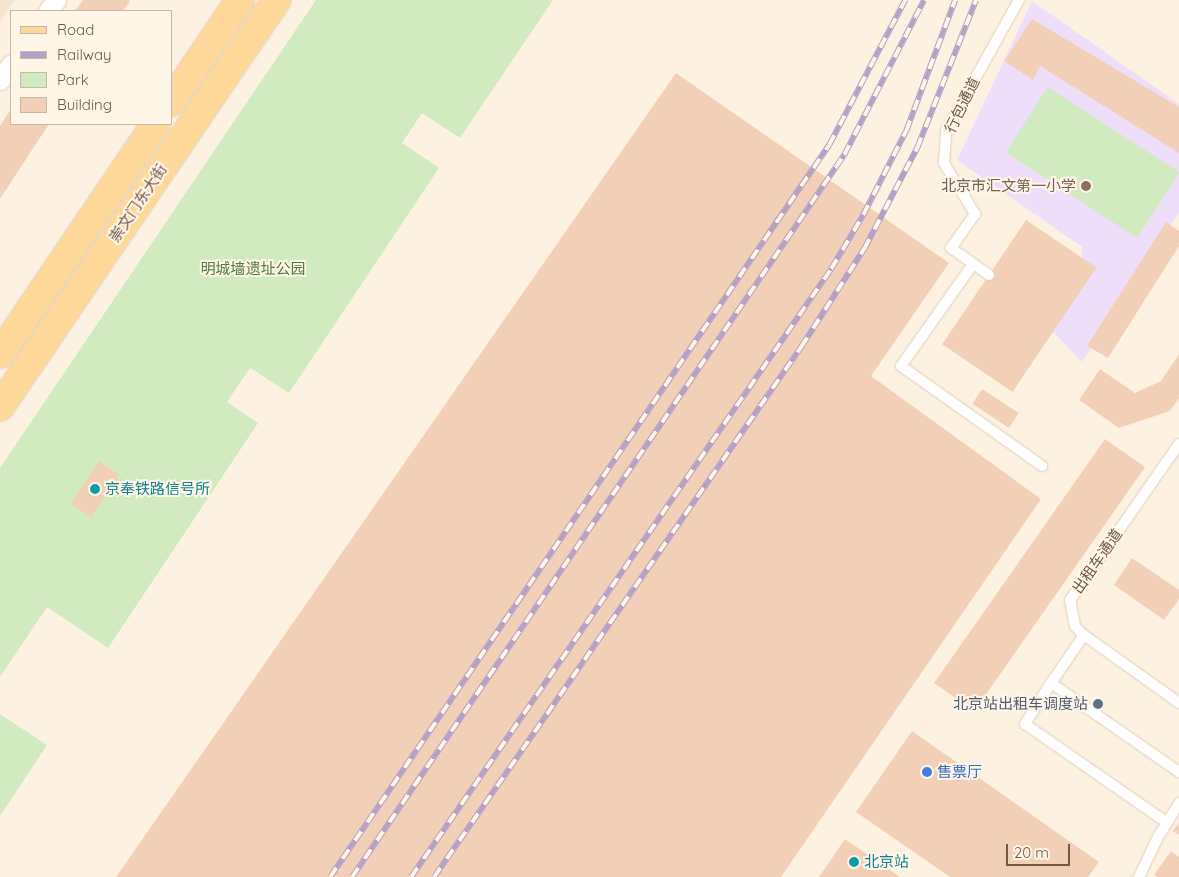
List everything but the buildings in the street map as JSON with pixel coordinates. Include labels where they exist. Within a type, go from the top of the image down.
[{"type":"main road","name":"崇文门东大街","points":[[0,407],[277,0]]},
{"type":"main road","points":[[172,100],[236,2]]},
{"type":"main road","name":"崇文门东大街","points":[[0,354],[155,125]]},
{"type":"street","points":[[0,80],[10,65]]},
{"type":"lane","name":"行包通道","points":[[989,275],[951,248],[975,214],[944,163],[946,131],[1019,0]]},
{"type":"lane","points":[[973,264],[901,366],[1042,466]]},
{"type":"lane","name":"出租车通道","points":[[1179,444],[1070,600],[1075,626],[1084,635],[1179,703]]},
{"type":"lane","points":[[1084,635],[1024,724],[1166,822]]},
{"type":"lane","points":[[1051,683],[1179,772]]},
{"type":"lane","points":[[1139,877],[1166,822],[1179,803]]},
{"type":"shaded area","points":[[0,0],[15,0],[0,22]]},
{"type":"shaded area","name":"北京市汇文第一小学","points":[[1032,1],[1179,104],[1179,212],[1082,362],[1052,331],[1081,272],[1082,247],[957,160]]},
{"type":"green space","name":"明城墙遗址公园","points":[[316,0],[553,0],[460,138],[422,113],[402,143],[439,168],[289,393],[250,368],[227,402],[258,423],[108,648],[47,607],[0,677],[0,468]]},
{"type":"green space","points":[[1048,87],[1179,172],[1137,238],[1006,152]]},
{"type":"green space","points":[[0,714],[47,745],[0,816]]},
{"type":"railway","points":[[330,877],[829,145],[905,0]]},
{"type":"railway","points":[[352,877],[844,155],[924,0]]},
{"type":"railway","points":[[411,877],[831,269],[863,215],[906,131],[955,0]]},
{"type":"railway","points":[[434,877],[801,347],[864,249],[917,148],[976,0]]},
{"type":"place","name":"北京市汇文第一小学","points":[[1086,186]]},
{"type":"place","name":"京奉铁路信号所","points":[[95,489]]},
{"type":"place","name":"北京站出租车调度站","points":[[1098,704]]},
{"type":"place","name":"售票厅","points":[[927,772]]},
{"type":"place","name":"北京站","points":[[854,862]]}]
